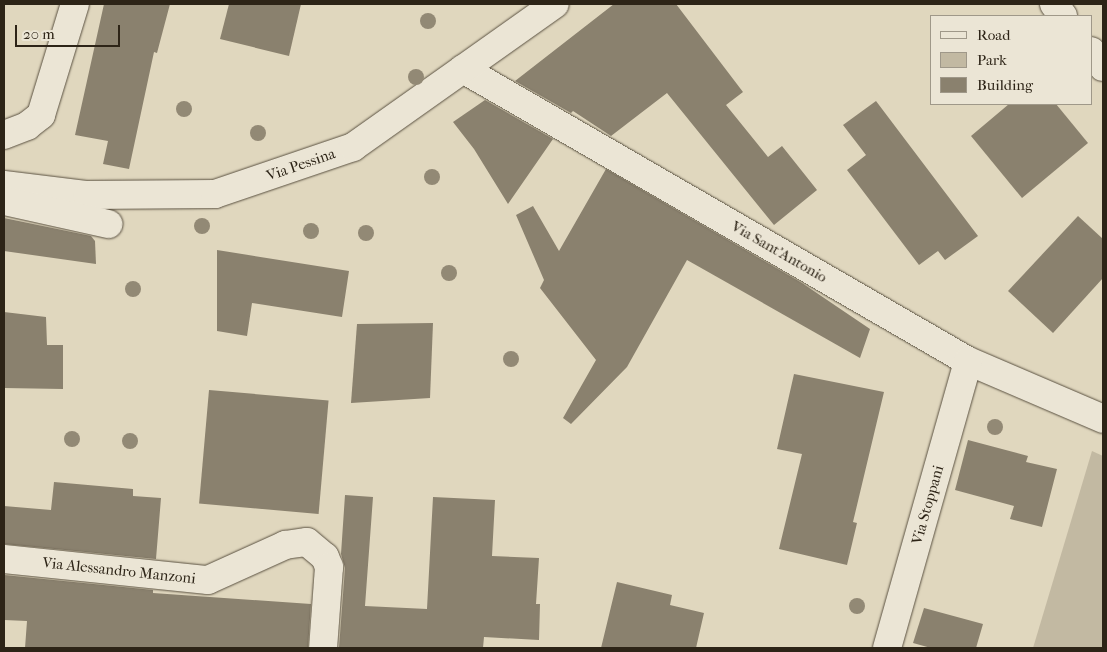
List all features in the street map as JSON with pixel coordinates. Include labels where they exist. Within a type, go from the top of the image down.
[{"type":"street","points":[[4,135],[27,126],[41,115],[75,4]]},
{"type":"street","name":"Via Pessina","points":[[4,185],[87,195],[215,194],[353,148],[555,4]]},
{"type":"street","points":[[1054,4],[1063,15]]},
{"type":"street","points":[[1092,52],[1103,67]]},
{"type":"street","name":"Via Sant'Antonio","points":[[463,69],[968,361],[1103,419]]},
{"type":"street","points":[[4,200],[108,224]]},
{"type":"street","name":"Via Stoppani","points":[[887,648],[968,361]]},
{"type":"street","name":"Via Alessandro Manzoni","points":[[4,559],[208,580],[285,545],[308,542],[325,557],[329,567],[323,648]]},
{"type":"green space","points":[[1092,451],[1103,456],[1103,648],[1033,648]]},
{"type":"building","points":[[104,4],[170,4],[157,53],[154,52],[129,169],[103,164],[108,141],[75,135]]},
{"type":"building","points":[[229,4],[301,4],[289,56],[220,39]]},
{"type":"building","points":[[614,4],[676,4],[743,92],[726,105],[768,157],[782,146],[817,190],[774,225],[667,93],[611,136],[573,111],[571,113],[515,81]]},
{"type":"building","points":[[485,100],[553,139],[508,204],[474,149],[453,122]]},
{"type":"building","points":[[876,101],[978,236],[945,260],[938,251],[919,265],[847,170],[866,155],[843,125]]},
{"type":"building","points":[[1008,105],[1057,105],[1088,143],[1022,198],[971,136]]},
{"type":"building","points":[[606,169],[802,283],[870,329],[860,358],[687,260],[627,367],[571,424],[563,418],[596,360],[540,288],[544,280],[516,215],[533,206],[559,251]]},
{"type":"building","points":[[1078,216],[1103,239],[1103,278],[1053,333],[1008,291]]},
{"type":"building","points":[[4,218],[91,236],[95,241],[96,264],[4,251]]},
{"type":"building","points":[[217,250],[349,271],[342,317],[252,303],[247,336],[217,331]]},
{"type":"building","points":[[4,312],[46,317],[47,345],[63,345],[63,389],[4,388]]},
{"type":"building","points":[[433,323],[430,398],[351,403],[357,324]]},
{"type":"building","points":[[794,374],[884,392],[853,522],[857,523],[847,565],[779,549],[802,454],[777,449]]},
{"type":"building","points":[[209,390],[329,400],[319,514],[199,504]]},
{"type":"building","points":[[968,440],[1028,456],[1026,462],[1057,469],[1042,527],[1010,519],[1014,506],[955,490]]},
{"type":"building","points":[[54,482],[133,489],[133,496],[161,498],[156,559],[4,544],[4,506],[51,510]]},
{"type":"building","points":[[345,495],[373,497],[365,606],[427,609],[433,497],[495,500],[492,556],[539,558],[536,604],[540,604],[539,640],[484,637],[483,648],[339,648],[345,568],[341,554]]},
{"type":"building","points":[[4,575],[153,590],[153,593],[311,604],[308,648],[25,648],[27,621],[4,620]]},
{"type":"building","points":[[617,582],[672,595],[670,605],[704,613],[696,648],[601,648]]},
{"type":"building","points":[[924,608],[983,624],[976,648],[931,648],[913,643]]}]
